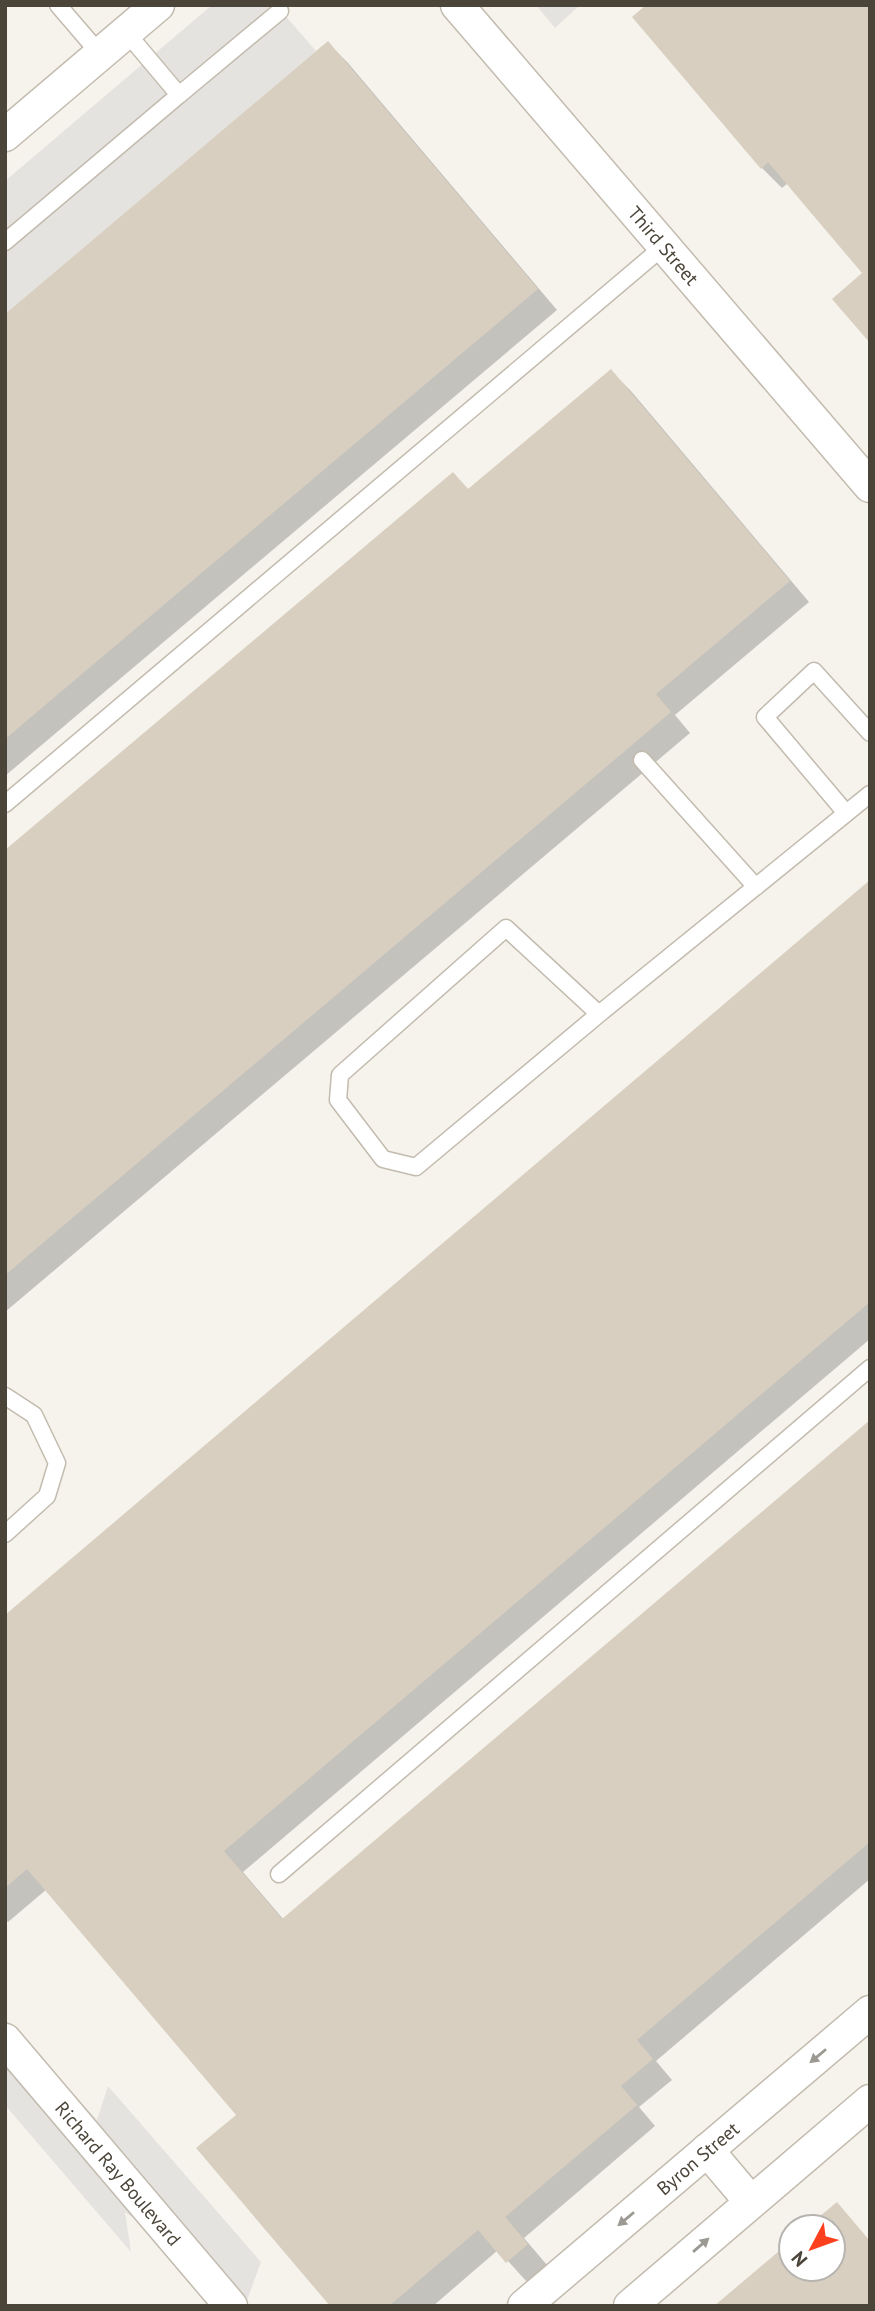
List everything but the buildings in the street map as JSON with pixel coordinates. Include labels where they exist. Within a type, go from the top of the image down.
[{"type":"street","points":[[5,135],[158,5]]},
{"type":"street","name":"Third Street","points":[[457,5],[870,486]]},
{"type":"street","name":"Byron Street","points":[[524,2306],[870,2012]]},
{"type":"street","name":"Richard Ray Boulevard","points":[[5,2040],[231,2306]]},
{"type":"street","points":[[630,2306],[870,2101]]},
{"type":"street","points":[[707,2150],[751,2202]]},
{"type":"lane","points":[[58,5],[100,54]]},
{"type":"lane","points":[[5,242],[280,11]]},
{"type":"lane","points":[[126,32],[179,95]]},
{"type":"lane","points":[[5,804],[664,246]]},
{"type":"lane","points":[[846,813],[765,716],[814,671],[870,733]]},
{"type":"lane","points":[[642,760],[756,887]]},
{"type":"lane","points":[[599,1014],[506,928],[340,1075],[338,1100],[383,1159],[416,1167],[870,794]]},
{"type":"lane","points":[[279,1874],[870,1368]]},
{"type":"lane","points":[[5,1396],[34,1415],[57,1463],[47,1496],[5,1534]]},
{"type":"shaded area","points":[[212,5],[276,5],[316,51],[5,314],[5,181]]},
{"type":"shaded area","points":[[536,5],[580,5],[555,28]]},
{"type":"shaded area","points":[[5,2019],[97,2120],[108,2086],[261,2262],[247,2300],[125,2212],[131,2252],[5,2105]]}]
